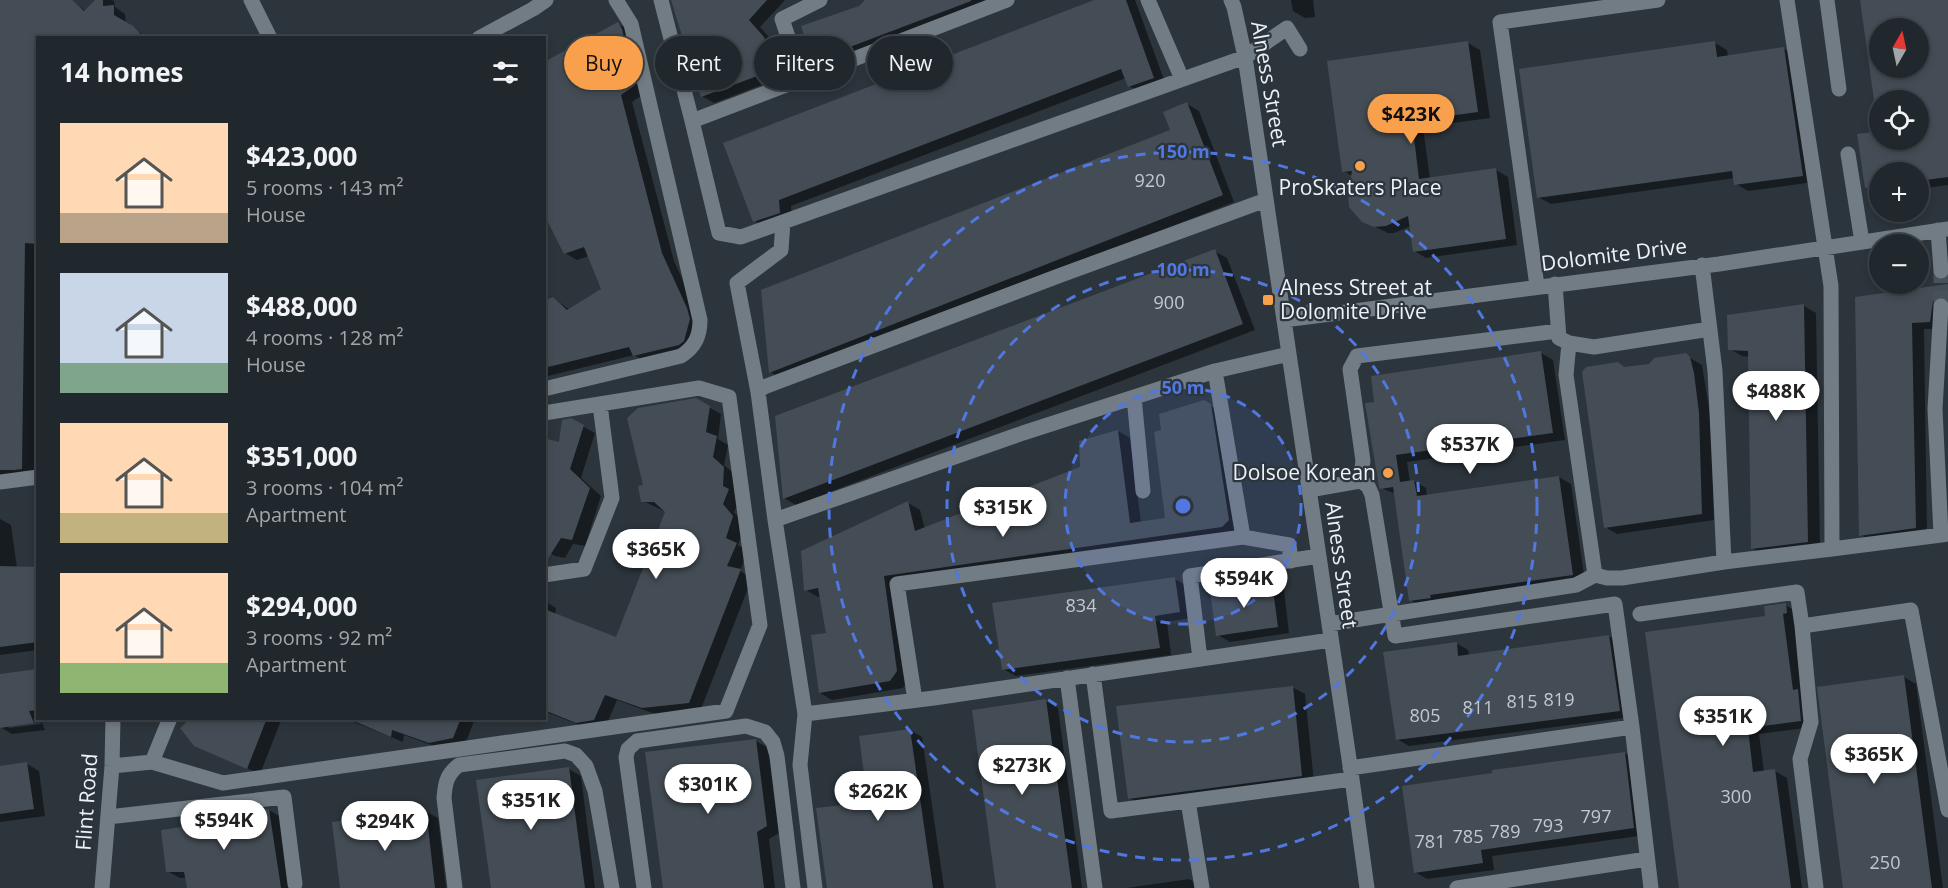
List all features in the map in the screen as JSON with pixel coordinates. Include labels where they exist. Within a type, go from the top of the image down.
[{"type":"street","points":[[251,0],[269,36]]},
{"type":"street","points":[[546,389],[681,356],[691,350],[700,330],[700,320],[631,24],[616,0]]},
{"type":"street","points":[[661,0],[719,233],[741,237],[1245,57],[1287,28],[1300,49]]},
{"type":"street","points":[[788,36],[782,19],[820,0]]},
{"type":"street","points":[[855,59],[1007,0]]},
{"type":"street","points":[[1148,0],[1182,79]]},
{"type":"street","name":"Alness Street","points":[[1231,0],[1245,57],[1367,888]]},
{"type":"street","points":[[1537,286],[1500,22],[1658,0]]},
{"type":"street","points":[[1787,0],[1831,286],[1832,549]]},
{"type":"street","points":[[1827,0],[1839,89]]},
{"type":"street","points":[[482,36],[536,3]]},
{"type":"street","points":[[692,121],[775,90]]},
{"type":"street","points":[[1848,154],[1862,242]]},
{"type":"street","points":[[758,392],[764,387],[1061,274],[1266,200]]},
{"type":"street","points":[[783,222],[781,250],[737,283],[758,392],[775,520],[806,714],[800,765],[815,888]]},
{"type":"street","points":[[1941,271],[1943,230]]},
{"type":"street","name":"Dolomite Drive","points":[[1284,320],[1702,265],[1943,230]]},
{"type":"street","points":[[1702,265],[1715,371],[1724,562]]},
{"type":"street","points":[[1555,284],[1595,575]]},
{"type":"street","points":[[1329,624],[1576,585],[1595,575],[1622,578],[1724,562],[1944,534],[1935,409],[1941,306]]},
{"type":"street","points":[[1360,481],[1363,461],[1350,369],[1357,356],[1564,337],[1594,347],[1710,328]]},
{"type":"street","points":[[775,520],[1023,433],[1215,371],[1289,354]]},
{"type":"street","points":[[1215,371],[1243,537]]},
{"type":"street","points":[[112,766],[152,762],[224,783],[726,711],[760,625],[729,397],[699,387],[546,413]]},
{"type":"street","points":[[1134,398],[1143,491]]},
{"type":"street","points":[[546,575],[584,569],[612,498],[600,405]]},
{"type":"street","points":[[0,482],[36,477]]},
{"type":"street","points":[[1309,490],[1360,481],[1368,486],[1372,495],[1395,636],[1615,604],[1651,888]]},
{"type":"street","points":[[915,700],[897,584],[1243,537],[1289,545],[1291,561]]},
{"type":"street","points":[[1200,659],[1190,576],[1319,556]]},
{"type":"street","points":[[1640,614],[1797,592],[1811,722],[1800,759],[1816,888]]},
{"type":"street","points":[[1802,626],[1911,610],[1948,810]]},
{"type":"street","points":[[806,714],[1331,640]]},
{"type":"street","points":[[1093,674],[1110,812],[1632,727]]},
{"type":"street","points":[[1067,678],[1095,888]]},
{"type":"street","name":"Flint Road","points":[[102,888],[112,766],[113,720]]},
{"type":"street","points":[[152,762],[169,720]]},
{"type":"street","points":[[644,888],[626,757],[628,749],[637,741],[746,726],[765,732],[777,756],[792,888]]},
{"type":"street","points":[[455,888],[444,798],[449,772],[459,765],[565,751],[576,755],[586,766],[595,791],[612,888]]},
{"type":"street","points":[[108,817],[284,797],[295,884]]},
{"type":"street","points":[[1188,801],[1202,888]]},
{"type":"street","points":[[1457,888],[1647,859]]},
{"type":"building","points":[[0,0],[72,0],[84,11],[95,0],[103,0],[103,6],[114,5],[114,15],[133,26],[142,36],[36,36],[36,244],[25,243],[22,469],[0,470]]},
{"type":"building","points":[[671,0],[767,0],[749,20],[763,36],[754,36],[754,77],[742,82],[742,36],[682,36]]},
{"type":"building","points":[[865,0],[971,0],[879,36],[867,36],[867,40],[855,45],[855,36],[804,36],[801,26],[859,6]]},
{"type":"building","points":[[1094,0],[1126,0],[1154,78],[1128,87],[1121,69],[779,200],[780,213],[753,222],[723,143],[867,87],[867,90],[953,90],[953,54]]},
{"type":"building","points":[[1860,0],[1948,0],[1948,177],[1929,180],[1929,162],[1869,162],[1869,187],[1865,188],[1857,134],[1869,132],[1869,150],[1929,150],[1929,90],[1873,90],[1871,78],[1929,78],[1929,18],[1869,18],[1869,64]]},
{"type":"building","points":[[618,22],[624,36],[592,36]]},
{"type":"building","points":[[1468,41],[1478,112],[1412,121],[1419,179],[1496,168],[1506,239],[1413,252],[1408,216],[1386,226],[1374,227],[1362,222],[1349,207],[1348,192],[1352,171],[1342,172],[1327,61]]},
{"type":"building","points":[[1715,41],[1717,57],[1784,47],[1803,176],[1734,185],[1732,171],[1537,198],[1519,69]]},
{"type":"building","points":[[564,51],[564,90],[628,90],[621,95],[662,253],[690,319],[684,341],[679,345],[633,356],[629,347],[546,368],[546,300],[553,297],[567,310],[601,289],[584,247],[564,254],[546,218],[546,61]]},
{"type":"building","points":[[699,90],[720,90],[701,97]]},
{"type":"building","points":[[1187,102],[1223,195],[769,373],[761,290],[1170,130],[1163,112]]},
{"type":"building","points":[[1215,249],[1243,324],[783,499],[775,416]]},
{"type":"building","points":[[1948,284],[1948,300],[1941,296],[1933,301],[1930,322],[1912,323],[1916,528],[1859,536],[1855,297],[1876,294],[1929,294],[1929,287]]},
{"type":"building","points":[[1804,304],[1808,542],[1751,549],[1748,351],[1728,350],[1727,315]]},
{"type":"building","points":[[1541,351],[1553,433],[1396,455],[1400,482],[1414,480],[1417,496],[1559,476],[1573,575],[1430,595],[1431,598],[1409,601],[1393,487],[1380,489],[1379,487],[1365,403],[1374,402],[1371,376]]},
{"type":"building","points":[[1686,353],[1690,357],[1694,373],[1699,413],[1702,514],[1604,528],[1582,372],[1586,367],[1618,362],[1624,367],[1649,364],[1654,358]]},
{"type":"building","points":[[696,398],[710,406],[706,432],[717,436],[713,457],[724,467],[723,486],[729,489],[723,504],[733,516],[726,538],[737,543],[727,566],[741,569],[689,703],[642,708],[605,695],[594,720],[576,723],[546,711],[546,610],[616,637],[665,512],[654,502],[641,502],[638,486],[643,485],[627,418],[638,408]]},
{"type":"building","points":[[1204,400],[1211,404],[1229,520],[1222,527],[884,576],[897,671],[890,681],[819,693],[811,635],[826,633],[818,588],[804,591],[801,551],[908,501],[915,531],[1080,467],[1079,441],[1118,430],[1130,523],[1165,518],[1154,432],[1161,430],[1159,414]]},
{"type":"building","points":[[571,418],[584,425],[570,469],[590,488],[572,540],[561,538],[546,562],[546,439],[559,442],[562,420]]},
{"type":"building","points":[[0,566],[36,567],[36,642],[0,647]]},
{"type":"building","points":[[1175,577],[1180,612],[1155,616],[1160,648],[1002,670],[992,603]]},
{"type":"building","points":[[1272,582],[1278,627],[1216,636],[1210,591]]},
{"type":"building","points":[[1786,603],[1787,613],[1783,614],[1793,690],[1798,689],[1801,721],[1748,728],[1753,772],[1775,769],[1791,888],[1679,888],[1645,632],[1765,616],[1764,606]]},
{"type":"building","points":[[1609,635],[1620,711],[1396,740],[1383,652],[1457,642],[1458,656]]},
{"type":"building","points":[[36,669],[36,710],[29,711],[34,723],[0,728],[0,674]]},
{"type":"building","points":[[1904,675],[1932,888],[1843,888],[1817,687]]},
{"type":"building","points":[[1293,686],[1302,776],[1128,799],[1116,706]]},
{"type":"building","points":[[1046,699],[1072,888],[996,888],[972,710]]},
{"type":"building","points":[[189,720],[266,720],[247,769],[194,746],[180,728]]},
{"type":"building","points":[[352,720],[460,720],[453,738],[429,743],[392,730],[391,737]]},
{"type":"building","points":[[910,729],[933,888],[827,888],[816,808],[851,804],[848,783],[865,781],[859,736]]},
{"type":"building","points":[[756,739],[767,826],[757,832],[764,888],[663,888],[645,752]]},
{"type":"building","points":[[1625,752],[1634,828],[1481,850],[1483,863],[1414,873],[1402,786],[1492,773],[1492,770]]},
{"type":"building","points":[[27,762],[34,809],[0,814],[0,766]]},
{"type":"building","points":[[569,767],[585,888],[491,888],[476,780]]},
{"type":"building","points":[[269,809],[281,888],[187,888],[184,872],[166,872],[161,830],[188,826],[186,818]]},
{"type":"building","points":[[426,809],[435,888],[340,888],[332,822]]},
{"type":"tunnel","points":[[1941,271],[1941,306]]},
{"type":"place","name":"ProSkaters Place","points":[[1360,166]]},
{"type":"place","name":"Alness Street at Dolomite Drive","points":[[1268,300]]},
{"type":"place","name":"Dolsoe Korean","points":[[1388,473]]}]
